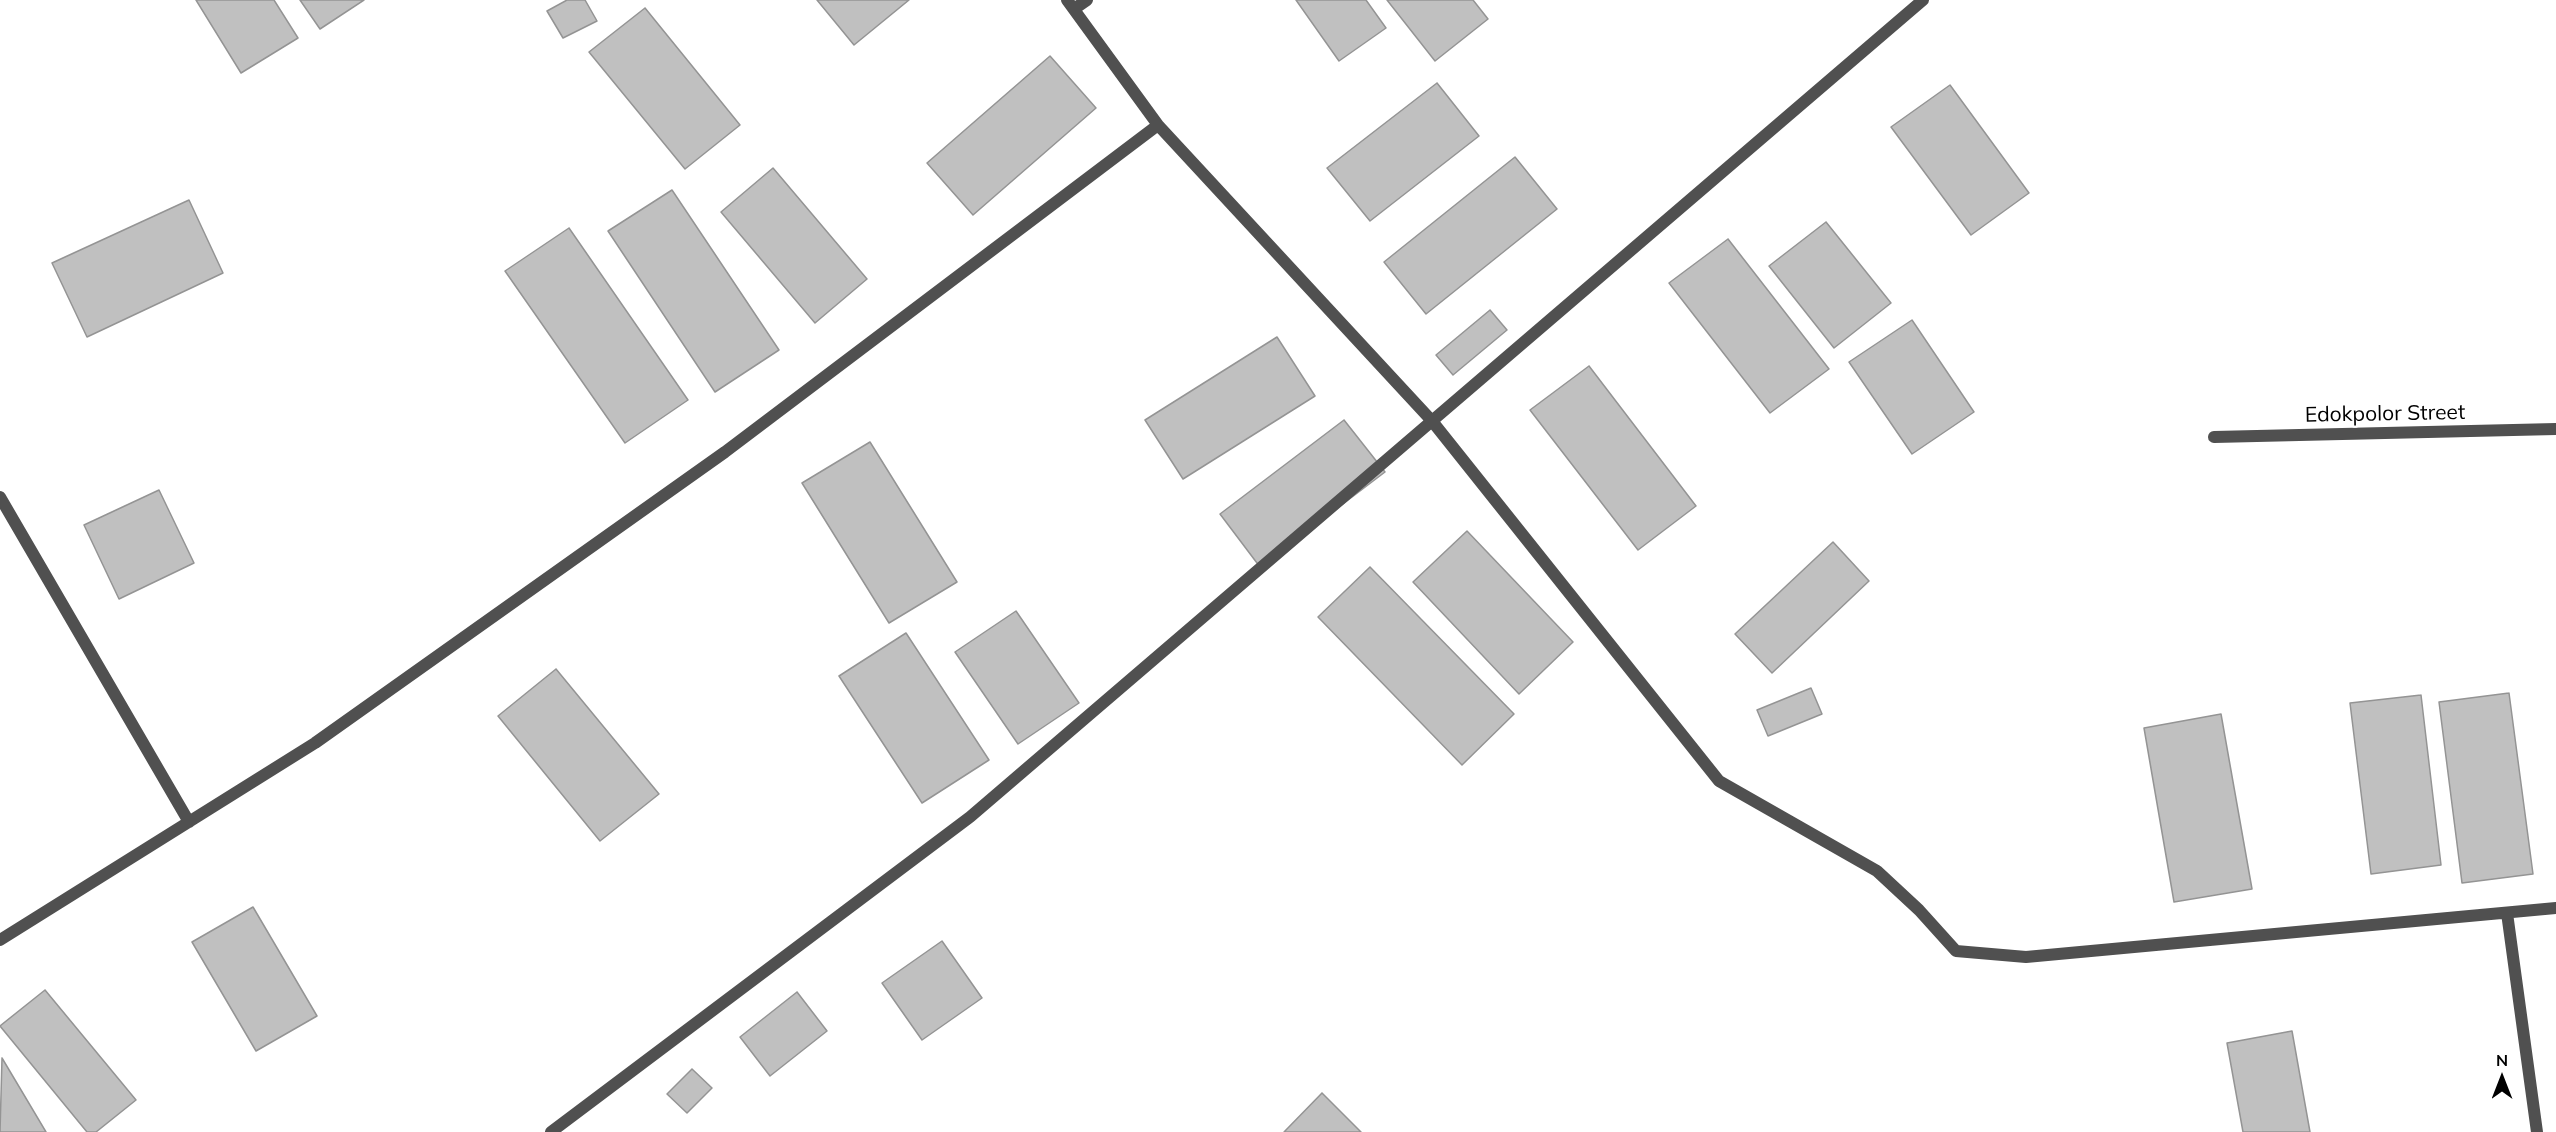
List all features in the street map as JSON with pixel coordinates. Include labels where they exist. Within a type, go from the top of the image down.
[{"type":"street","points":[[1087,0],[1070,5],[1158,125],[1432,421],[1719,782],[1877,871],[1920,910],[1956,951],[2026,957],[2556,908]]},
{"type":"street","points":[[551,1132],[970,817],[1923,0]]},
{"type":"street","points":[[0,940],[315,743],[716,459],[1158,125]]},
{"type":"street","name":"Edokpolor Street","points":[[2214,437],[2556,429]]},
{"type":"street","points":[[0,497],[189,822]]},
{"type":"street","points":[[2507,913],[2537,1132]]},
{"type":"building","points":[[196,0],[274,0],[298,38],[241,73]]},
{"type":"building","points":[[300,0],[364,0],[320,29]]},
{"type":"building","points":[[567,0],[585,0],[597,21],[563,38],[547,11]]},
{"type":"building","points":[[817,0],[909,0],[854,45]]},
{"type":"building","points":[[1296,0],[1366,0],[1386,28],[1339,61]]},
{"type":"building","points":[[1387,0],[1473,0],[1488,19],[1435,61]]},
{"type":"building","points":[[645,8],[740,125],[685,169],[589,52]]},
{"type":"building","points":[[1050,56],[1096,108],[973,215],[927,163]]},
{"type":"building","points":[[1437,83],[1479,136],[1370,221],[1327,168]]},
{"type":"building","points":[[1950,85],[2029,193],[1971,235],[1891,127]]},
{"type":"building","points":[[1515,157],[1557,209],[1426,314],[1384,262]]},
{"type":"building","points":[[773,168],[867,279],[815,323],[721,212]]},
{"type":"building","points":[[672,190],[779,350],[715,392],[608,231]]},
{"type":"building","points":[[189,200],[223,273],[87,337],[52,263]]},
{"type":"building","points":[[1826,222],[1891,303],[1834,348],[1769,266]]},
{"type":"building","points":[[569,228],[688,400],[625,443],[505,271]]},
{"type":"building","points":[[1728,239],[1829,369],[1770,413],[1669,283]]},
{"type":"building","points":[[1490,310],[1507,330],[1453,375],[1436,355]]},
{"type":"building","points":[[1912,320],[1974,412],[1912,454],[1849,362]]},
{"type":"building","points":[[1277,337],[1315,396],[1183,479],[1145,420]]},
{"type":"building","points":[[1589,366],[1696,506],[1638,550],[1530,410]]},
{"type":"building","points":[[1344,420],[1385,472],[1260,567],[1220,514]]},
{"type":"building","points":[[870,442],[957,582],[889,623],[802,483]]},
{"type":"building","points":[[159,490],[194,563],[119,599],[84,525]]},
{"type":"building","points":[[1467,531],[1573,642],[1519,694],[1413,582]]},
{"type":"building","points":[[1833,542],[1869,581],[1772,673],[1735,634]]},
{"type":"building","points":[[1370,567],[1514,714],[1462,765],[1318,617]]},
{"type":"building","points":[[1016,611],[1079,703],[1018,744],[955,652]]},
{"type":"building","points":[[906,633],[989,760],[922,803],[839,676]]},
{"type":"building","points":[[556,669],[659,794],[600,841],[498,716]]},
{"type":"building","points":[[1811,688],[1822,714],[1768,736],[1757,710]]},
{"type":"building","points":[[2509,693],[2533,874],[2462,883],[2439,702]]},
{"type":"building","points":[[2421,695],[2441,865],[2371,874],[2350,703]]},
{"type":"building","points":[[2221,714],[2252,889],[2174,902],[2144,728]]},
{"type":"building","points":[[253,907],[317,1016],[256,1051],[192,942]]},
{"type":"building","points":[[942,941],[982,998],[922,1040],[882,983]]},
{"type":"building","points":[[45,990],[136,1100],[96,1132],[87,1132],[0,1026]]},
{"type":"building","points":[[797,992],[827,1031],[770,1076],[740,1037]]},
{"type":"building","points":[[2292,1031],[2310,1132],[2243,1132],[2227,1043]]},
{"type":"building","points":[[2,1058],[46,1132],[0,1132]]},
{"type":"building","points":[[692,1069],[712,1088],[687,1113],[667,1094]]},
{"type":"building","points":[[1322,1093],[1361,1132],[1284,1132]]}]
